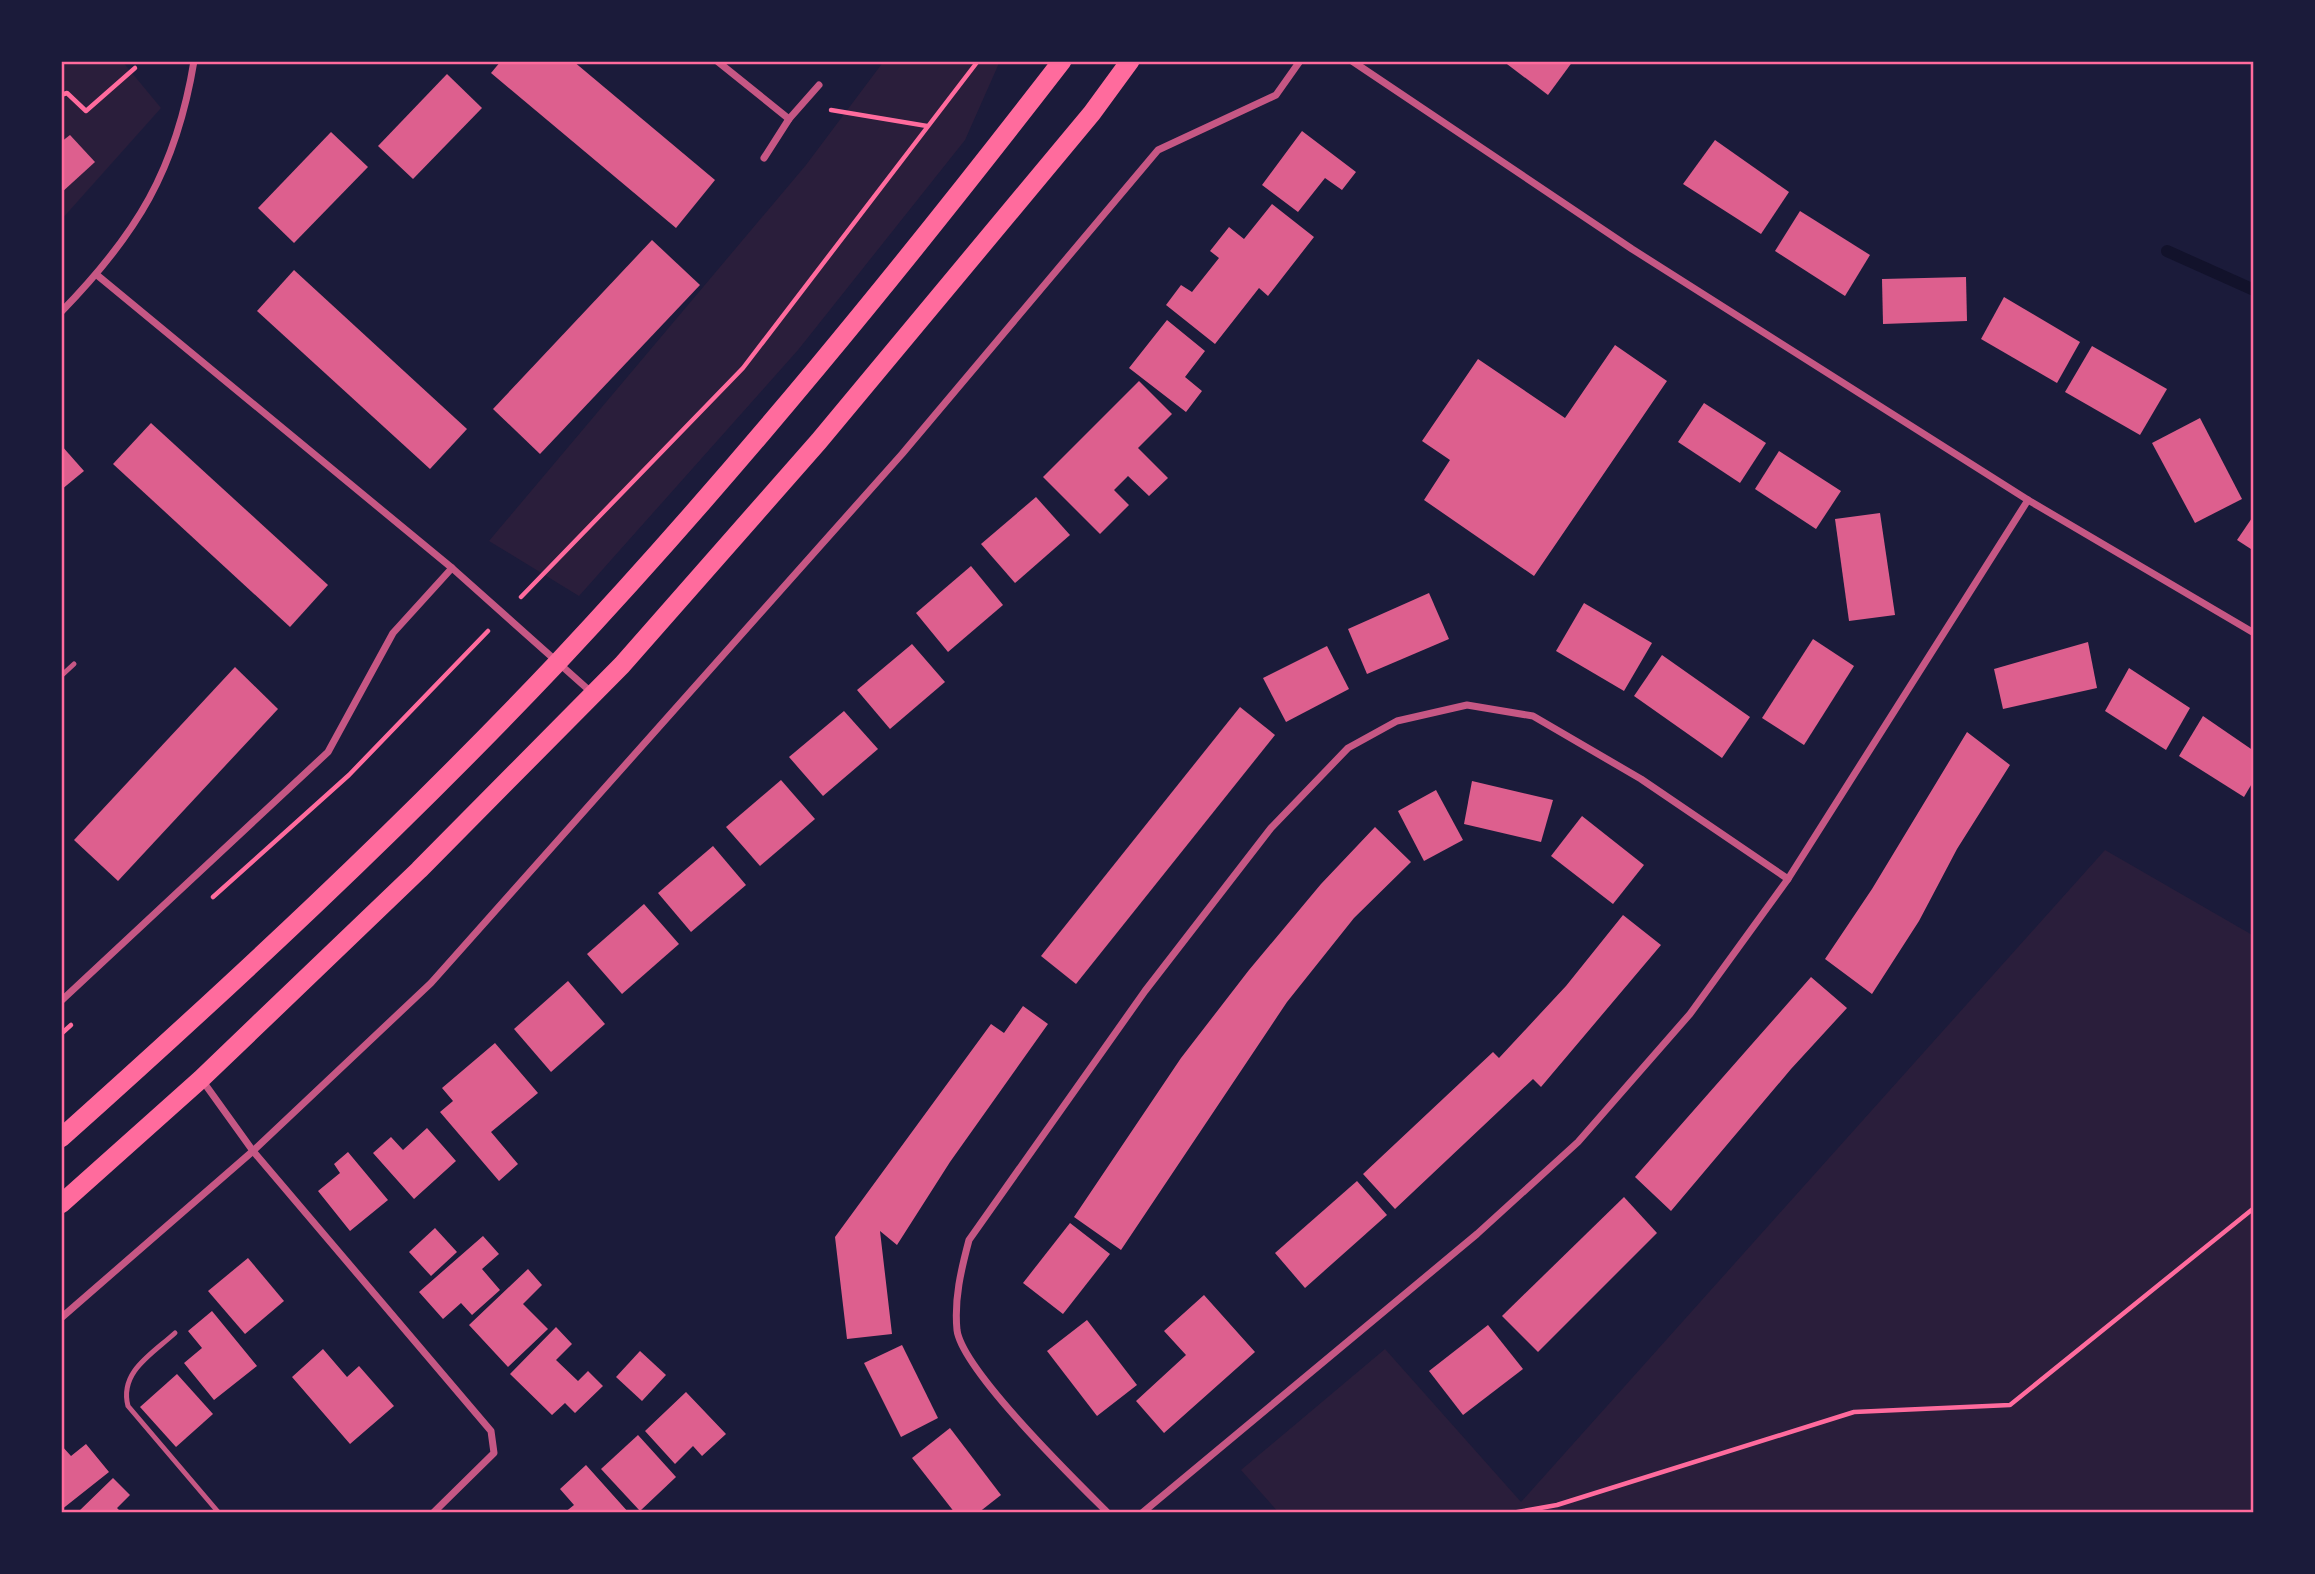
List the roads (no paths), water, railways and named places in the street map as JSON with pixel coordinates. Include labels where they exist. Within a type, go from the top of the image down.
[{"type":"highway","points":[[61,1138],[335,884],[558,662],[781,412],[955,200],[1062,61]]},
{"type":"highway","points":[[61,1204],[201,1079],[419,870],[622,665],[820,440],[1083,123],[1130,61]]},
{"type":"street","points":[[61,312],[97,275],[138,221],[163,176],[187,104],[194,61]]},
{"type":"street","points":[[717,61],[789,119]]},
{"type":"street","points":[[61,1318],[253,1151],[431,982],[902,454],[1158,150],[1276,95],[1300,61]]},
{"type":"street","points":[[1352,61],[1632,249],[2028,500],[2254,633]]},
{"type":"street","points":[[764,158],[789,119],[819,85]]},
{"type":"street","points":[[97,275],[452,568],[592,693]]},
{"type":"street","points":[[1142,1513],[1477,1234],[1577,1142],[1690,1014],[1788,879],[2028,500]]},
{"type":"street","points":[[61,1002],[328,752],[393,634],[452,568]]},
{"type":"street","points":[[1108,1513],[984,1381],[957,1334],[957,1284],[970,1240],[1012,1175],[1153,980],[1271,828],[1348,748],[1397,721],[1467,705],[1534,716],[1642,779],[1788,879]]},
{"type":"street","points":[[201,1079],[253,1151],[492,1432],[494,1453],[433,1513]]},
{"type":"lane","points":[[61,676],[74,664]]},
{"type":"lane","points":[[174,1333],[129,1376],[124,1391],[128,1406],[219,1513]]},
{"type":"waterway","points":[[2167,251],[2254,290]]}]
